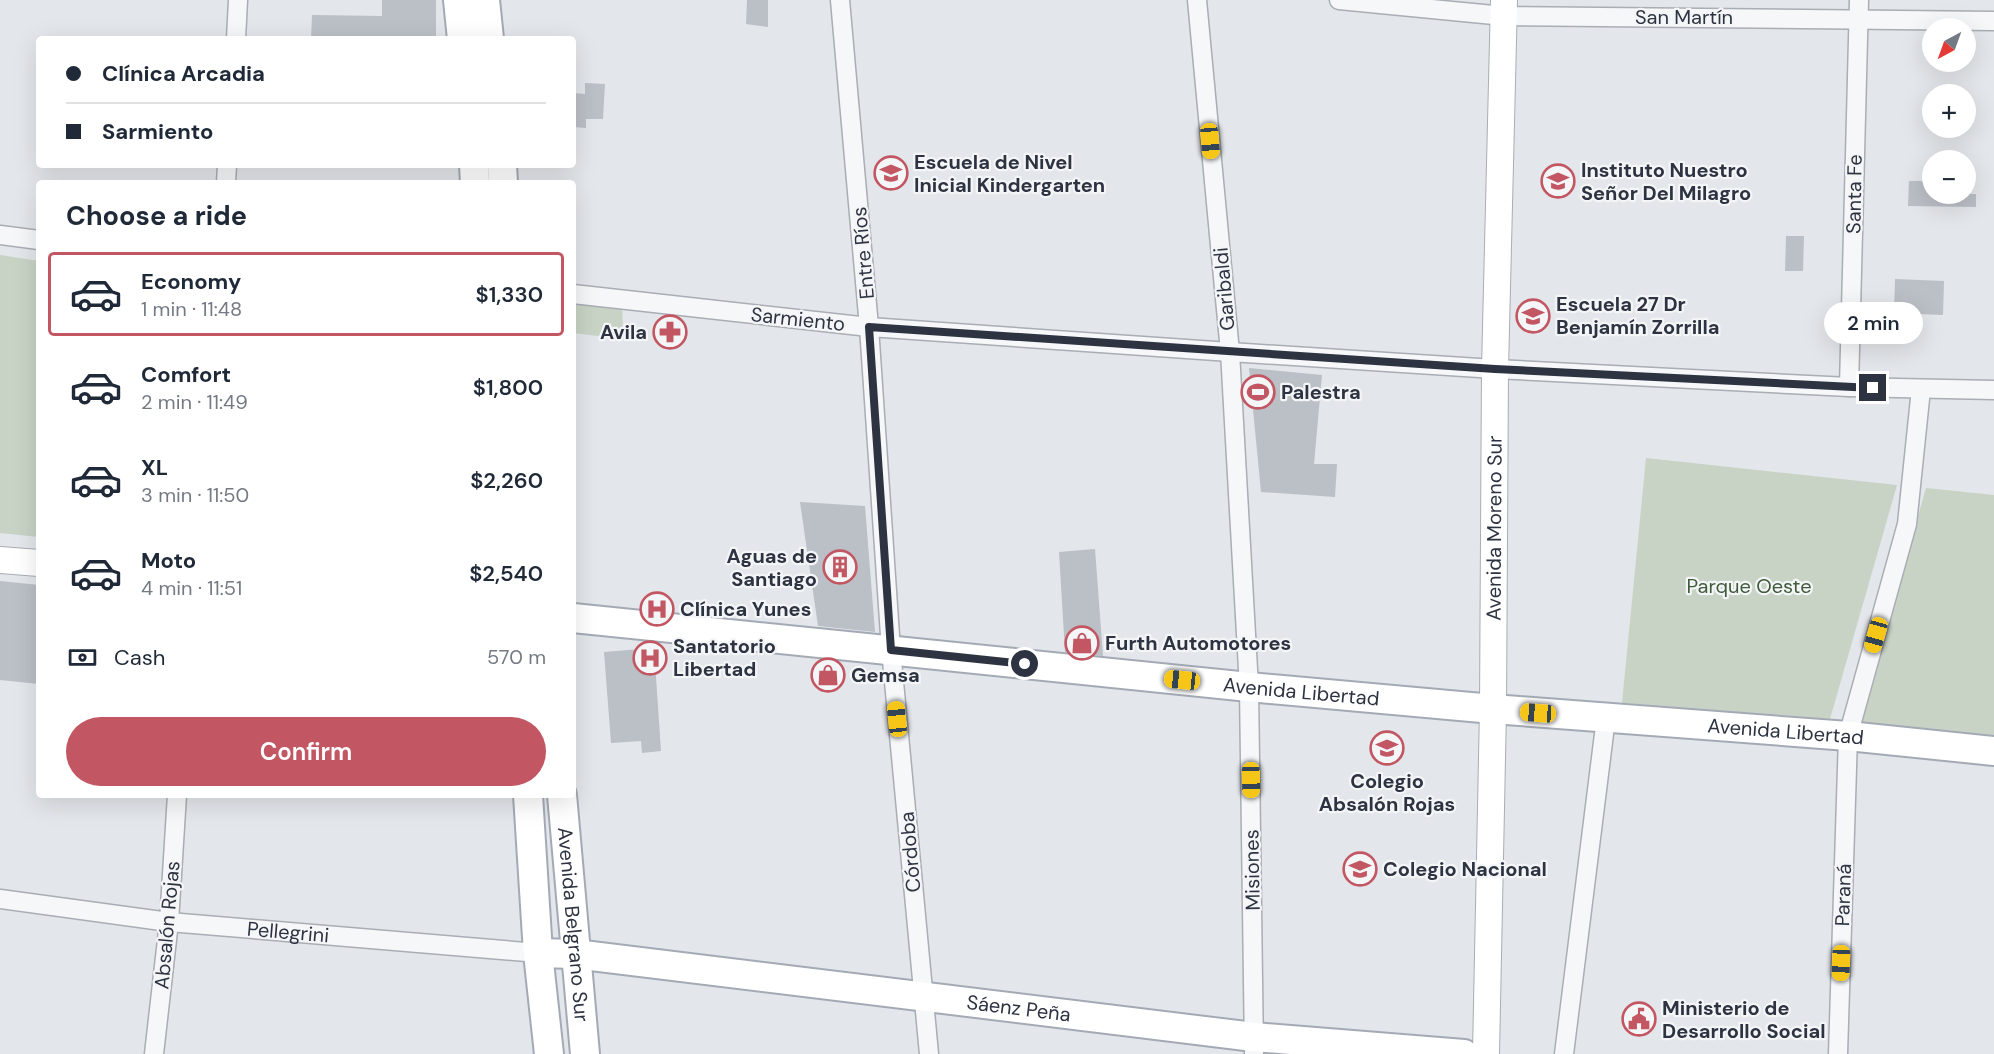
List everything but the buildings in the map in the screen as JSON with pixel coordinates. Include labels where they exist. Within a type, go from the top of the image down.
[{"type":"main road","points":[[458,0],[462,36]]},
{"type":"main road","points":[[485,0],[489,36]]},
{"type":"main road","name":"Avenida Libertad","points":[[576,618],[1249,687],[1493,709],[1848,736],[1994,751]]},
{"type":"main road","name":"Avenida Belgrano Sur","points":[[528,798],[537,953],[549,1054]]},
{"type":"main road","name":"Avenida Belgrano Sur","points":[[562,798],[585,1054]]},
{"type":"main road","name":"Pellegrini","points":[[537,953],[575,954]]},
{"type":"main road","name":"Sáenz Peña","points":[[575,954],[923,997],[1254,1045],[1464,1054]]},
{"type":"street","points":[[236,36],[238,0]]},
{"type":"street","name":"Entre Ríos","points":[[840,0],[869,327],[891,650]]},
{"type":"street","name":"Garibaldi","points":[[1197,0],[1230,352],[1249,687]]},
{"type":"street","name":"San Martín","points":[[1339,0],[1504,8],[1859,9],[1994,21]]},
{"type":"street","name":"Avenida Moreno Sur","points":[[1486,1054],[1493,709],[1495,369],[1504,8]]},
{"type":"street","name":"Santa Fe","points":[[1850,387],[1859,9]]},
{"type":"street","points":[[0,235],[36,240]]},
{"type":"street","name":"Sarmiento","points":[[576,294],[869,327],[1230,352],[1495,369],[1850,387],[1994,390]]},
{"type":"street","points":[[1848,736],[1907,524],[1921,389]]},
{"type":"street","points":[[0,560],[36,563]]},
{"type":"street","name":"Córdoba","points":[[891,650],[929,1054]]},
{"type":"street","name":"Misiones","points":[[1249,687],[1254,1045]]},
{"type":"street","points":[[1564,1054],[1606,718]]},
{"type":"street","name":"Paraná","points":[[1838,1054],[1848,736]]},
{"type":"street","name":"Absalón Rojas","points":[[154,1054],[169,922],[177,798]]},
{"type":"street","name":"Pellegrini","points":[[0,899],[169,922],[537,953]]},
{"type":"green space","points":[[0,255],[36,261],[36,537],[0,533]]},
{"type":"green space","points":[[576,295],[622,300],[623,339],[576,333]]},
{"type":"green space","name":"Parque Oeste","points":[[1646,458],[1897,485],[1830,719],[1622,703]]},
{"type":"green space","points":[[1926,488],[1994,495],[1994,745],[1857,731]]},
{"type":"place","name":"Escuela de Nivel Inicial Kindergarten","points":[[891,173]]},
{"type":"place","name":"Instituto Nuestro Señor Del Milagro","points":[[1558,181]]},
{"type":"place","name":"Escuela 27 Dr Benjamín Zorrilla","points":[[1533,316]]},
{"type":"place","name":"Avila","points":[[670,332]]},
{"type":"place","name":"Palestra","points":[[1258,392]]},
{"type":"place","name":"Aguas de Santiago","points":[[840,567]]},
{"type":"place","name":"Clínica Yunes","points":[[657,609]]},
{"type":"place","name":"Furth Automotores","points":[[1082,643]]},
{"type":"place","name":"Santatorio Libertad","points":[[650,658]]},
{"type":"place","name":"Gemsa","points":[[828,675]]},
{"type":"place","name":"Colegio Absalón Rojas","points":[[1387,748]]},
{"type":"place","name":"Colegio Nacional","points":[[1360,869]]},
{"type":"place","name":"Ministerio de Desarrollo Social","points":[[1639,1019]]},
{"type":"route","points":[[1025,664],[891,650],[869,327],[1495,369],[1873,388]]}]
